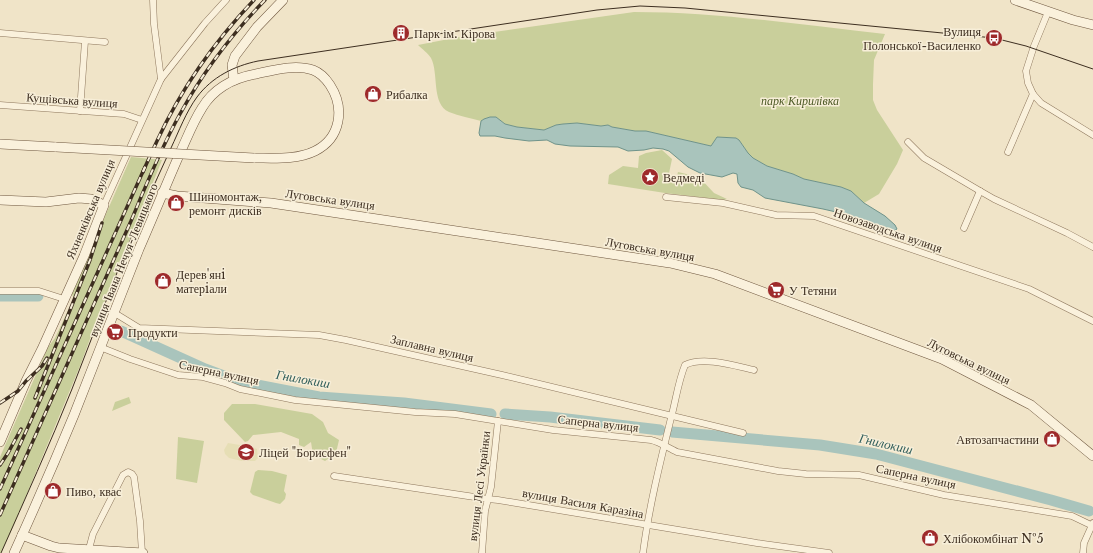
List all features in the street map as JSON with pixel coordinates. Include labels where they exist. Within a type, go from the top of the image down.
[{"type":"main road","points":[[234,80],[232,65],[235,56],[257,27],[282,0]]},
{"type":"main road","points":[[1015,0],[1048,12],[1093,25]]},
{"type":"main road","name":"вулиця Івана Нечуя-Левицького","points":[[0,144],[56,147],[254,158],[293,157],[302,156],[316,151],[327,142],[336,128],[340,113],[339,105],[334,92],[321,74],[312,70],[299,68],[277,69],[234,80],[214,93],[207,100],[201,109],[187,138],[162,193],[100,346],[74,415],[14,553]]},
{"type":"main road","name":"Луговська вулиця","points":[[162,193],[177,196],[272,203],[670,263],[715,274],[942,359],[1031,405],[1093,456]]},
{"type":"main road","points":[[0,200],[46,202],[79,198],[91,199],[104,205]]},
{"type":"main road","name":"Яхненківська вулиця","points":[[0,442],[84,256],[104,205]]},
{"type":"main road","points":[[22,535],[59,548],[143,553]]},
{"type":"street","points":[[153,0],[154,24],[161,79]]},
{"type":"street","name":"Яхненківська вулиця","points":[[104,205],[161,79],[205,23],[226,0]]},
{"type":"street","points":[[1048,12],[1033,48],[1026,71],[1028,83],[1033,94],[1041,103],[1093,135]]},
{"type":"street","points":[[0,33],[105,42]]},
{"type":"street","points":[[80,111],[86,41]]},
{"type":"street","points":[[1008,152],[1033,94]]},
{"type":"street","name":"Кущівська вулиця","points":[[0,105],[124,114],[142,120]]},
{"type":"street","points":[[908,142],[924,158],[980,191],[1093,247]]},
{"type":"street","points":[[964,228],[980,191]]},
{"type":"street","name":"Новозаводська вулиця","points":[[666,197],[723,203],[776,215],[814,216],[1030,289],[1093,321]]},
{"type":"street","points":[[0,291],[39,291],[64,299]]},
{"type":"street","name":"Заплавна вулиця","points":[[114,312],[139,328],[318,335],[346,340],[502,375],[743,433]]},
{"type":"street","name":"Саперна вулиця","points":[[100,346],[130,359],[178,375],[203,377],[240,389],[295,400],[415,412],[455,414],[553,430],[651,440],[659,442],[677,452],[778,471],[806,474],[859,475],[944,495],[1072,516],[1092,525]]},
{"type":"street","points":[[644,553],[647,525],[664,446],[680,376],[685,365],[690,362],[698,361],[720,363],[754,370]]},
{"type":"street","name":"вулиця Лесі Українки","points":[[482,553],[485,511],[491,487],[498,421]]},
{"type":"street","points":[[89,549],[93,534],[123,475],[128,472],[134,477],[143,553]]},
{"type":"street","name":"вулиця Василя Каразіна","points":[[334,476],[498,500],[757,543],[829,553]]},
{"type":"street","points":[[1082,553],[1084,543],[1092,525]]},
{"type":"shaded area","points":[[228,443],[257,449],[258,458],[255,461],[242,461],[229,458],[225,454],[224,450]]},
{"type":"green space","name":"парк Кирилівка","points":[[634,12],[697,14],[885,34],[874,60],[873,100],[877,110],[903,150],[897,164],[879,194],[864,203],[851,191],[841,187],[804,179],[767,166],[753,158],[736,138],[717,137],[711,146],[646,131],[635,131],[608,125],[601,126],[577,123],[563,124],[544,130],[505,124],[496,117],[481,121],[449,112],[443,108],[440,102],[431,58],[418,45],[459,37]]},
{"type":"green space","points":[[662,150],[672,159],[668,178],[670,180],[677,176],[678,172],[699,177],[714,193],[727,199],[723,200],[665,193],[608,184],[609,175],[623,166],[638,168],[639,156]]},
{"type":"green space","points":[[131,157],[162,160],[80,366],[14,525],[0,553],[0,457],[48,347],[55,338],[74,298],[71,293]]},
{"type":"green space","points":[[129,397],[131,403],[112,411],[115,402]]},
{"type":"green space","points":[[232,404],[255,404],[312,414],[323,422],[328,433],[339,440],[336,453],[325,461],[313,455],[311,442],[304,447],[299,445],[299,439],[281,432],[253,435],[248,441],[245,442],[224,420],[224,413]]},
{"type":"green space","points":[[178,437],[204,441],[197,483],[176,479]]},
{"type":"green space","points":[[258,470],[272,471],[287,475],[284,491],[286,494],[285,499],[280,504],[253,495],[250,492],[255,472]]},
{"type":"water","points":[[490,117],[496,117],[505,124],[517,127],[544,130],[563,124],[577,123],[601,126],[608,125],[635,131],[646,131],[711,146],[717,137],[736,138],[753,158],[767,166],[804,179],[841,187],[851,191],[864,203],[885,216],[895,225],[897,229],[894,231],[882,229],[878,226],[857,221],[836,212],[765,198],[753,190],[741,187],[738,183],[737,174],[733,173],[722,177],[700,173],[688,167],[669,151],[663,149],[653,148],[628,151],[618,147],[570,146],[555,144],[547,140],[529,141],[495,136],[480,136],[481,121]]},
{"type":"waterway","name":"Гнилокиш","points":[[0,296],[38,296]]},
{"type":"waterway","name":"Гнилокиш","points":[[121,331],[205,369],[237,381],[319,397],[404,403],[491,414]]},
{"type":"waterway","name":"Гнилокиш","points":[[505,414],[550,417],[660,430]]},
{"type":"waterway","name":"Гнилокиш","points":[[672,432],[820,445],[876,454],[1089,511]]},
{"type":"tram line","points":[[1,553],[64,410],[132,235],[189,109],[197,97],[209,84],[232,69],[258,61],[597,10],[640,6],[685,8],[994,38],[1026,46],[1093,69]]},
{"type":"railway","points":[[143,172],[166,122],[188,85],[225,32],[254,0]]},
{"type":"railway","points":[[0,515],[166,140],[189,98],[208,68],[241,26],[265,0]]},
{"type":"railway","points":[[0,489],[145,167]]},
{"type":"railway","points":[[35,398],[90,260],[102,223]]},
{"type":"railway","points":[[0,403],[18,391],[42,366],[47,358]]},
{"type":"railway","points":[[0,465],[21,429]]},
{"type":"place","name":"Парк ім. Кірова","points":[[401,33]]},
{"type":"place","name":"Вулиця Полонської-Василенко","points":[[994,38]]},
{"type":"place","name":"Рибалка","points":[[373,94]]},
{"type":"place","name":"Ведмеді","points":[[650,177]]},
{"type":"place","name":"Шиномонтаж, ремонт дисків","points":[[176,203]]},
{"type":"place","name":"Дерев'янi матерiали","points":[[163,281]]},
{"type":"place","name":"У Тетяни","points":[[776,290]]},
{"type":"place","name":"Продукти","points":[[115,332]]},
{"type":"place","name":"Автозапчастини","points":[[1052,439]]},
{"type":"place","name":"Ліцей \"Борисфен\"","points":[[246,452]]},
{"type":"place","name":"Пиво, квас","points":[[53,491]]},
{"type":"place","name":"Хлібокомбінат №5","points":[[930,538]]}]
